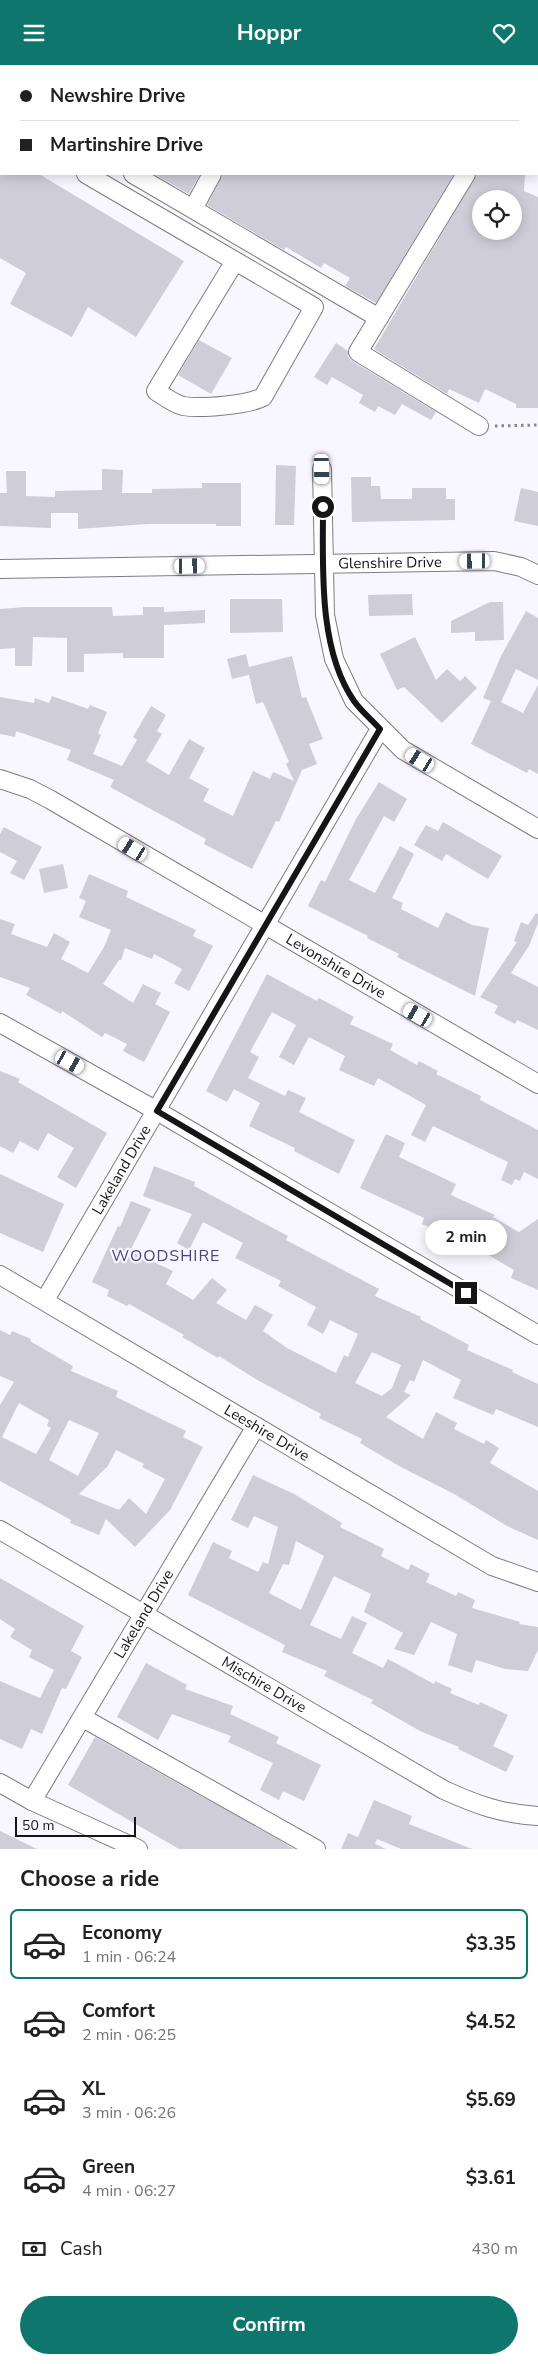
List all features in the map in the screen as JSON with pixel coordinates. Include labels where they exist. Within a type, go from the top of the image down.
[{"type":"street","points":[[88,175],[314,307],[264,397],[252,403],[183,406],[156,391],[235,261]]},
{"type":"street","points":[[135,175],[379,317]]},
{"type":"street","points":[[193,209],[211,175]]},
{"type":"street","points":[[465,175],[358,352],[479,426]]},
{"type":"street","points":[[322,469],[325,615],[334,659],[354,701],[380,729],[404,750],[538,829]]},
{"type":"street","name":"Glenshire Drive","points":[[0,569],[494,561],[521,567],[538,575]]},
{"type":"street","name":"Lakeland Drive","points":[[46,1300],[380,729]]},
{"type":"street","name":"Levonshire Drive","points":[[0,779],[30,789],[51,800],[538,1084]]},
{"type":"street","points":[[0,1023],[157,1111],[538,1335]]},
{"type":"street","name":"Leeshire Drive","points":[[0,1275],[46,1300],[256,1428],[492,1566],[538,1582]]},
{"type":"street","name":"Lakeland Drive","points":[[32,1801],[256,1428]]},
{"type":"street","name":"Mischire Drive","points":[[0,1530],[146,1613],[444,1789],[479,1806],[515,1815],[538,1816]]},
{"type":"street","points":[[83,1718],[316,1849]]},
{"type":"street","points":[[0,1783],[32,1801],[136,1848]]},
{"type":"path","points":[[479,426],[538,425]]},
{"type":"building","points":[[0,175],[41,175],[184,261],[136,337],[88,307],[72,337],[10,304],[26,273],[0,258]]},
{"type":"building","points":[[156,175],[199,175],[189,194]]},
{"type":"building","points":[[222,175],[453,175],[376,303],[345,286],[350,278],[324,263],[321,268],[286,247],[284,250],[207,205]]},
{"type":"building","points":[[476,175],[525,175],[524,191],[538,197],[538,408],[516,408],[516,404],[485,389],[479,403],[449,389],[447,394],[374,349]]},
{"type":"building","points":[[199,340],[232,358],[211,394],[178,375]]},
{"type":"building","points":[[336,343],[348,351],[348,357],[352,361],[436,412],[431,420],[402,404],[395,415],[378,406],[375,412],[359,403],[363,395],[332,377],[327,385],[314,377]]},
{"type":"building","points":[[276,465],[296,466],[294,525],[275,525]]},
{"type":"building","points":[[102,469],[123,470],[122,493],[152,493],[152,489],[202,488],[202,483],[241,483],[241,526],[148,524],[78,529],[78,513],[51,513],[51,528],[0,526],[0,493],[7,493],[6,471],[26,471],[26,496],[55,497],[55,491],[102,490]]},
{"type":"building","points":[[351,477],[371,477],[371,486],[380,486],[381,499],[412,499],[412,488],[446,488],[446,499],[455,499],[455,520],[352,522]]},
{"type":"building","points":[[521,488],[538,492],[538,526],[514,521]]},
{"type":"building","points":[[412,594],[413,615],[369,616],[368,595]]},
{"type":"building","points":[[230,599],[282,599],[283,632],[230,633]]},
{"type":"building","points":[[490,602],[503,602],[504,640],[475,641],[475,632],[451,633],[451,621]]},
{"type":"building","points":[[25,607],[112,607],[113,616],[143,615],[143,607],[164,607],[164,612],[205,610],[205,623],[164,625],[164,658],[123,658],[123,653],[84,654],[84,672],[67,672],[67,638],[33,637],[32,666],[15,666],[15,648],[0,649],[0,609]]},
{"type":"building","points":[[526,611],[538,618],[538,680],[516,669],[501,702],[523,713],[538,685],[538,774],[529,769],[527,773],[471,744],[491,701],[483,698],[501,656]]},
{"type":"building","points":[[415,637],[436,680],[447,669],[460,681],[465,676],[477,688],[442,723],[404,687],[397,690],[380,654]]},
{"type":"building","points":[[246,654],[249,667],[292,656],[302,698],[306,697],[323,739],[309,744],[317,764],[302,770],[279,822],[276,821],[252,869],[204,844],[206,839],[110,787],[114,780],[67,760],[71,750],[16,731],[15,737],[0,734],[0,697],[34,703],[35,698],[49,703],[52,696],[88,709],[90,705],[107,712],[98,733],[101,735],[93,754],[122,766],[137,740],[133,737],[151,706],[166,715],[157,731],[162,734],[146,761],[169,775],[189,739],[205,748],[189,778],[209,789],[203,801],[233,816],[253,771],[270,779],[273,772],[294,781],[286,764],[289,762],[263,702],[256,704],[249,675],[232,679],[227,659]]},
{"type":"building","points":[[379,782],[407,799],[394,822],[384,816],[349,880],[375,893],[400,846],[414,854],[392,898],[403,903],[401,909],[438,928],[446,912],[472,925],[489,928],[475,996],[397,957],[399,954],[367,938],[368,936],[308,906],[321,880],[325,882],[356,819]]},
{"type":"building","points":[[443,822],[502,856],[488,879],[446,854],[442,861],[414,845],[426,825],[438,831]]},
{"type":"building","points":[[4,827],[42,847],[24,880],[10,873],[17,861],[0,852],[0,834]]},
{"type":"building","points":[[63,864],[68,888],[44,893],[39,869]]},
{"type":"building","points":[[89,874],[128,891],[126,897],[196,930],[193,936],[213,946],[189,991],[174,983],[182,969],[154,954],[152,959],[125,948],[121,960],[119,960],[103,984],[133,1003],[143,984],[161,993],[155,1004],[170,1012],[144,1062],[123,1051],[127,1044],[105,1033],[102,1037],[62,1011],[61,1014],[26,995],[30,988],[0,977],[0,919],[15,924],[11,934],[47,947],[54,933],[70,942],[61,959],[88,973],[104,947],[111,930],[79,917],[86,901],[79,898]]},
{"type":"building","points":[[536,913],[538,914],[538,923],[529,946],[511,973],[538,987],[538,1030],[517,1020],[515,1024],[494,1013],[498,1006],[480,997],[517,942],[514,941],[521,922],[528,925]]},
{"type":"building","points":[[267,974],[317,1001],[319,998],[354,1017],[350,1024],[393,1044],[390,1050],[417,1065],[419,1061],[438,1071],[436,1074],[481,1096],[480,1100],[538,1130],[538,1179],[524,1172],[520,1181],[515,1179],[512,1185],[501,1180],[508,1162],[433,1126],[425,1142],[411,1135],[426,1105],[378,1078],[374,1086],[339,1070],[345,1056],[309,1037],[294,1065],[279,1057],[296,1025],[272,1012],[250,1052],[259,1057],[248,1078],[285,1096],[288,1090],[306,1098],[299,1112],[355,1140],[339,1174],[294,1151],[295,1148],[249,1126],[260,1103],[234,1089],[227,1102],[206,1091]]},
{"type":"building","points":[[0,1071],[20,1079],[18,1082],[107,1133],[76,1188],[57,1177],[74,1148],[48,1133],[38,1151],[20,1141],[13,1153],[0,1146]]},
{"type":"building","points":[[386,1134],[405,1143],[399,1157],[456,1184],[451,1195],[495,1215],[493,1217],[519,1232],[538,1219],[538,1290],[511,1278],[514,1270],[458,1237],[457,1240],[422,1224],[424,1218],[360,1188]]},
{"type":"building","points":[[154,1166],[195,1182],[194,1186],[288,1236],[286,1240],[379,1289],[375,1296],[421,1317],[420,1319],[469,1345],[467,1350],[513,1370],[512,1372],[538,1384],[538,1427],[496,1409],[493,1415],[453,1398],[461,1380],[423,1360],[414,1382],[410,1380],[404,1392],[411,1395],[386,1417],[423,1439],[436,1412],[457,1423],[454,1429],[484,1444],[486,1440],[499,1448],[490,1463],[538,1491],[538,1540],[507,1526],[454,1494],[399,1466],[360,1443],[362,1439],[319,1418],[321,1414],[259,1381],[219,1356],[218,1358],[182,1337],[184,1335],[129,1304],[127,1306],[107,1296],[109,1290],[92,1282],[131,1201],[151,1209],[130,1251],[173,1271],[166,1284],[193,1300],[212,1278],[227,1290],[216,1303],[246,1320],[255,1305],[273,1315],[263,1331],[287,1348],[336,1373],[344,1355],[348,1357],[358,1334],[330,1320],[323,1334],[307,1325],[316,1307],[278,1286],[281,1281],[235,1258],[243,1243],[203,1222],[189,1250],[177,1243],[192,1214],[143,1196]],"holes":[[[372,1352],[401,1365],[392,1388],[382,1396],[355,1383]]]},
{"type":"building","points":[[0,1174],[64,1204],[43,1252],[0,1233]]},
{"type":"building","points":[[0,1330],[10,1335],[12,1331],[31,1339],[30,1341],[73,1366],[71,1371],[118,1391],[116,1397],[186,1431],[183,1437],[203,1447],[170,1510],[135,1547],[106,1519],[99,1535],[70,1523],[71,1520],[0,1481],[0,1405],[14,1382],[0,1376]],"holes":[[[19,1403],[49,1420],[47,1426],[51,1428],[36,1454],[2,1437]],[[69,1420],[99,1433],[78,1476],[49,1460]],[[116,1450],[144,1464],[142,1467],[165,1479],[146,1514],[129,1498],[119,1510],[79,1494],[108,1466]]]},
{"type":"building","points":[[253,1475],[294,1494],[342,1523],[340,1527],[384,1549],[381,1556],[408,1570],[411,1564],[430,1574],[426,1582],[456,1596],[458,1592],[475,1600],[472,1608],[520,1622],[519,1624],[538,1627],[538,1650],[528,1671],[505,1669],[476,1660],[472,1673],[448,1665],[457,1634],[431,1622],[414,1655],[394,1649],[403,1633],[364,1612],[371,1594],[334,1576],[310,1625],[341,1639],[352,1616],[367,1623],[352,1653],[383,1668],[388,1659],[434,1684],[435,1681],[452,1689],[450,1693],[479,1705],[480,1702],[508,1715],[493,1746],[514,1756],[506,1772],[458,1749],[459,1747],[420,1731],[371,1703],[373,1700],[324,1676],[327,1671],[282,1652],[285,1645],[188,1595],[213,1542],[232,1551],[229,1558],[258,1572],[263,1562],[268,1564],[278,1527],[254,1516],[248,1528],[231,1520]],"holes":[[[296,1541],[324,1556],[301,1610],[269,1593],[283,1564],[289,1565]]]},
{"type":"building","points":[[0,1578],[84,1626],[71,1651],[82,1657],[66,1689],[62,1688],[42,1734],[31,1729],[22,1749],[0,1739],[0,1681],[40,1698],[54,1670],[29,1657],[32,1650],[10,1637],[15,1629],[0,1619]]},
{"type":"building","points":[[146,1663],[187,1685],[185,1689],[233,1706],[230,1714],[279,1737],[276,1743],[321,1765],[304,1801],[283,1791],[279,1800],[260,1790],[273,1763],[228,1742],[231,1736],[172,1714],[158,1740],[117,1717]]},
{"type":"building","points":[[95,1737],[294,1849],[179,1849],[68,1785]]},
{"type":"building","points":[[374,1800],[412,1816],[409,1824],[472,1849],[401,1849],[377,1839],[375,1844],[386,1849],[341,1849],[348,1833],[358,1837]]},
{"type":"building","points":[[0,1831],[37,1849],[0,1849]]},
{"type":"district","name":"WOODSHIRE","points":[[166,1256]]},
{"type":"route","points":[[323,507],[325,615],[334,659],[354,701],[380,729],[157,1111],[466,1293]]}]
